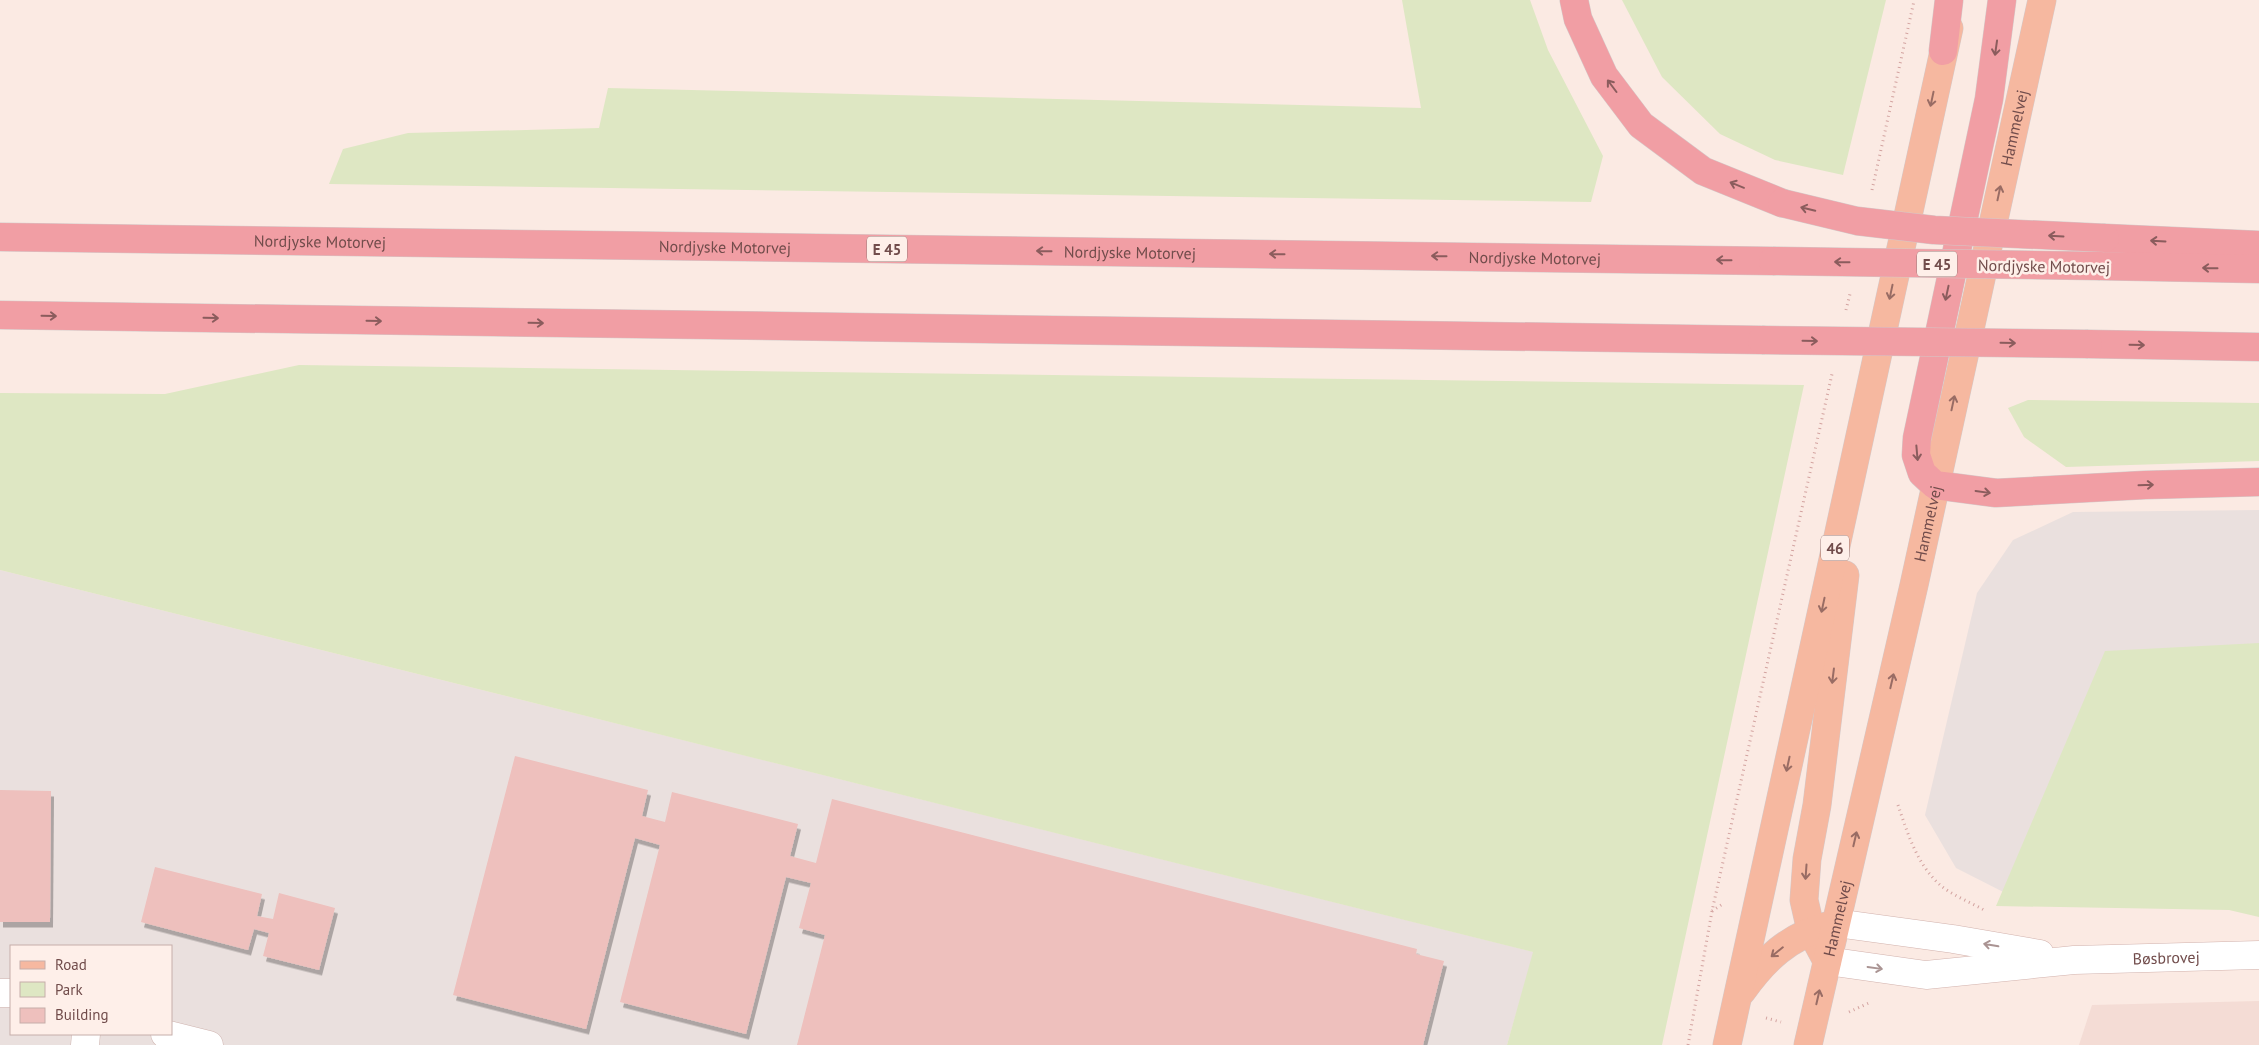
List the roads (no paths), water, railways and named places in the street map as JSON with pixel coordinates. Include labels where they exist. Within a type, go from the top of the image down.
[{"type":"highway","points":[[1574,0],[1578,19],[1604,76],[1641,125],[1703,171],[1782,203],[1857,222],[1934,230],[2259,245]]},
{"type":"highway","points":[[1942,52],[1950,0]]},
{"type":"highway","points":[[2002,0],[1989,99],[1917,438],[1916,455],[1922,473],[1935,485],[1996,493],[2145,485],[2259,482]]},
{"type":"highway","name":"Nordjyske Motorvej","points":[[0,236],[2259,269]]},
{"type":"highway","points":[[0,315],[2259,347]]},
{"type":"main road","name":"46","points":[[1727,1045],[1942,52],[1956,0]]},
{"type":"main road","name":"Hammelvej","points":[[1808,1045],[1827,961],[1823,927],[1935,485],[2042,0]]},
{"type":"main road","points":[[1738,996],[1760,966],[1786,945],[1823,927],[1804,900],[1807,858],[1817,805],[1867,402]]},
{"type":"street","points":[[1823,927],[1953,939],[2074,960]]},
{"type":"street","name":"Bøsbrovej","points":[[2074,960],[2259,955]]},
{"type":"street","points":[[1827,961],[1926,975],[2074,960]]},
{"type":"street","points":[[169,1035],[209,1045]]}]
